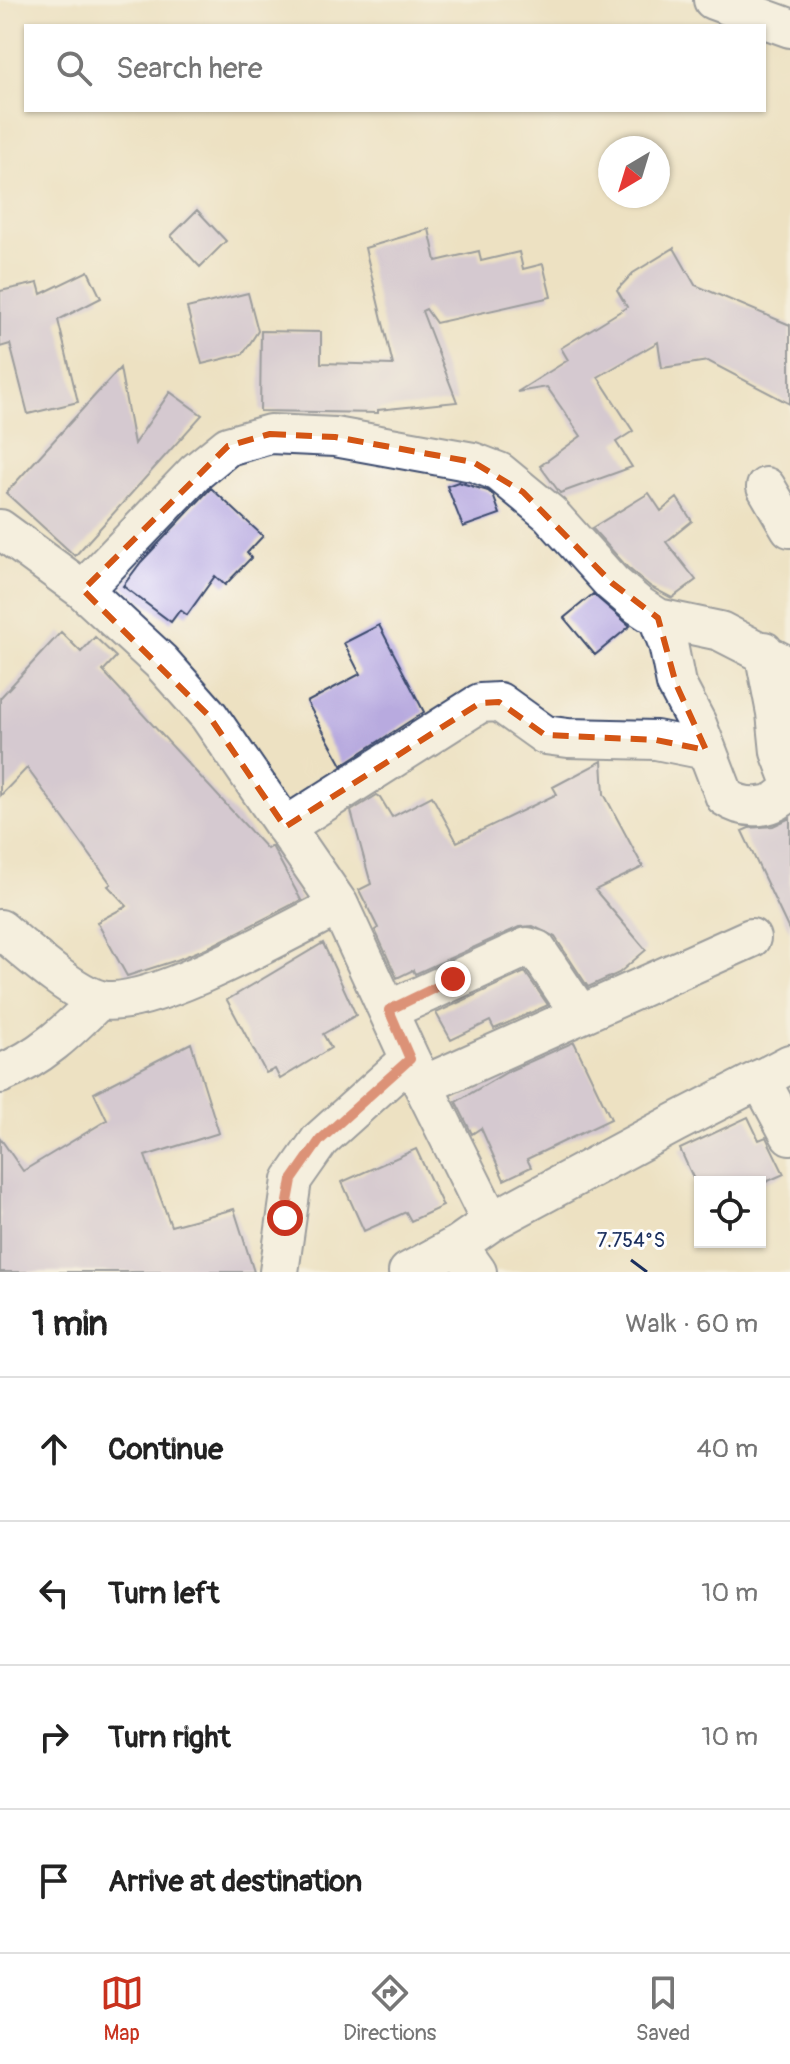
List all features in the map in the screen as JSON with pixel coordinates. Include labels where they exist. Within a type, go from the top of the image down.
[{"type":"street","points":[[713,0],[790,28]]},
{"type":"street","points":[[83,590],[196,472],[228,446],[270,434],[335,437],[473,462],[499,472],[550,514],[612,583],[658,618],[720,631],[777,659],[776,713],[780,752],[790,778]]},
{"type":"street","points":[[766,487],[790,528]]},
{"type":"street","points":[[0,529],[83,590],[161,662],[209,716],[339,905],[491,1222]]},
{"type":"street","points":[[658,618],[668,644],[676,684],[697,724],[725,797],[735,804],[755,808],[772,803],[788,793],[790,788]]},
{"type":"street","points":[[285,827],[480,703],[499,702],[545,735],[656,740],[706,750]]},
{"type":"street","points":[[0,929],[70,983],[99,1000],[127,1000],[167,988],[339,905]]},
{"type":"street","points":[[279,1272],[292,1180],[320,1140],[417,1072],[494,1056],[751,938]]},
{"type":"street","points":[[389,1010],[527,947],[537,950],[580,1014]]},
{"type":"street","points":[[0,1074],[22,1065],[63,1037],[99,1000]]},
{"type":"street","points":[[408,1272],[468,1258],[491,1222],[775,1072],[790,1135]]},
{"type":"highlighted area","points":[[270,434],[335,437],[473,462],[523,492],[612,583],[658,618],[676,684],[706,750],[656,740],[545,735],[499,702],[480,703],[285,827],[209,716],[83,590],[228,446]]},
{"type":"building","points":[[197,210],[226,241],[200,267],[171,236]]},
{"type":"building","points":[[429,229],[436,261],[479,251],[481,261],[519,252],[523,269],[543,264],[551,297],[436,323],[426,309],[422,311],[457,402],[378,410],[378,413],[260,411],[261,331],[321,332],[321,363],[393,365],[365,248]]},
{"type":"building","points":[[674,248],[695,285],[790,325],[790,404],[708,361],[662,368],[658,342],[598,377],[633,431],[616,442],[632,467],[560,493],[540,466],[581,436],[547,387],[517,392],[568,360],[561,348],[627,307],[617,290],[633,273]]},
{"type":"building","points":[[88,271],[101,298],[58,320],[78,402],[28,414],[10,344],[0,347],[0,291],[38,283],[41,294]]},
{"type":"building","points":[[248,293],[258,331],[243,354],[202,364],[187,308]]},
{"type":"building","points":[[120,368],[134,444],[170,392],[202,415],[75,556],[6,493]]},
{"type":"building","points":[[458,482],[488,491],[493,495],[500,514],[463,527],[447,486]]},
{"type":"building","points":[[211,488],[263,536],[247,553],[251,558],[225,585],[215,576],[187,615],[180,610],[171,622],[123,586],[141,562]]},
{"type":"building","points":[[649,493],[661,511],[677,498],[692,521],[666,542],[696,580],[672,598],[651,587],[627,567],[592,528]]},
{"type":"building","points":[[593,594],[630,626],[595,655],[564,618]]},
{"type":"building","points":[[379,625],[424,712],[342,765],[307,702],[360,674],[344,643]]},
{"type":"building","points":[[61,632],[81,652],[95,637],[116,657],[103,671],[267,849],[272,846],[301,900],[211,946],[127,976],[97,922],[127,906],[108,886],[111,884],[27,768],[0,796],[0,698]]},
{"type":"building","points":[[602,761],[604,794],[643,867],[595,890],[646,950],[619,973],[588,987],[555,937],[533,926],[519,927],[415,974],[413,970],[397,978],[359,890],[371,884],[351,811],[377,795],[392,817],[432,796],[457,842],[557,794],[553,787]]},
{"type":"building","points":[[790,818],[790,932],[742,831],[773,826]]},
{"type":"building","points":[[323,943],[356,1015],[323,1034],[331,1048],[280,1079],[275,1069],[266,1073],[227,1000]]},
{"type":"building","points":[[525,972],[548,1005],[494,1029],[490,1021],[451,1040],[436,1013]]},
{"type":"building","points":[[574,1042],[611,1119],[527,1159],[531,1167],[504,1180],[481,1128],[472,1134],[456,1102],[509,1071]]},
{"type":"building","points":[[191,1043],[219,1133],[145,1156],[171,1226],[234,1209],[254,1272],[0,1272],[0,1138],[23,1171],[107,1120],[94,1093]]},
{"type":"building","points":[[748,1117],[759,1140],[766,1137],[784,1174],[766,1182],[766,1176],[694,1176],[694,1180],[680,1149]]},
{"type":"building","points":[[416,1149],[443,1206],[411,1221],[406,1212],[364,1231],[342,1182]]},
{"type":"route","points":[[285,1218],[292,1180],[320,1140],[410,1059],[389,1010],[453,979]]}]
